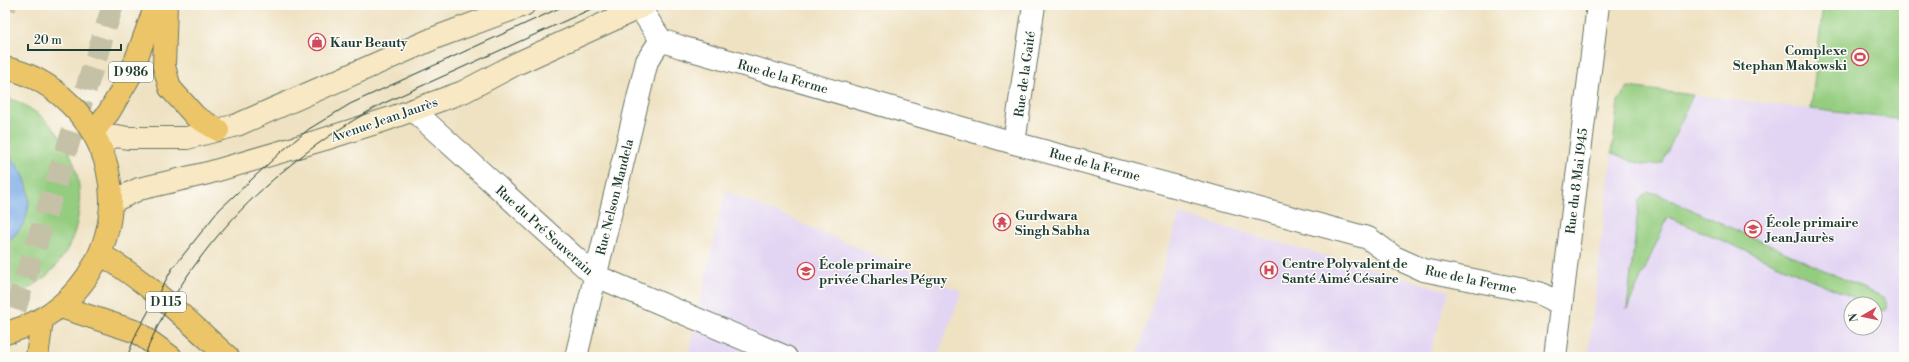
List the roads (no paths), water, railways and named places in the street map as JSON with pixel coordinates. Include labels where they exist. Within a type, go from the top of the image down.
[{"type":"main road","name":"D 986","points":[[95,137],[130,76],[156,5]]},
{"type":"main road","points":[[166,5],[164,66],[170,88],[196,117],[218,130]]},
{"type":"main road","points":[[5,68],[15,70],[38,80],[60,94],[78,112],[95,137],[108,171],[111,202],[106,237],[100,254],[90,274],[77,292],[61,307],[42,320],[20,330],[5,333]]},
{"type":"main road","name":"D 115","points":[[100,254],[124,268],[157,294],[228,357]]},
{"type":"main road","points":[[61,307],[137,332],[171,357]]},
{"type":"main road","points":[[37,357],[42,320]]},
{"type":"street","points":[[95,137],[118,136],[128,138],[187,138],[237,125],[437,37],[524,5]]},
{"type":"street","name":"Rue de la Gaité","points":[[1014,142],[1034,5]]},
{"type":"street","name":"Rue du 8 Mai 1945","points":[[1555,357],[1598,5]]},
{"type":"street","points":[[642,6],[661,40]]},
{"type":"street","name":"Avenue Jean Jaurès","points":[[111,202],[139,189],[208,173],[325,139],[463,92],[516,64],[642,6]]},
{"type":"street","name":"Rue de la Ferme","points":[[661,40],[1014,142],[1368,238],[1394,257],[1423,270],[1539,293],[1561,304]]},
{"type":"street","name":"Rue Nelson Mandela","points":[[576,357],[594,275],[647,61],[661,40]]},
{"type":"street","name":"Rue du Pré Souverain","points":[[413,110],[594,275],[786,357]]},
{"type":"water","points":[[5,155],[13,160],[24,176],[29,194],[29,204],[22,225],[16,234],[5,243]]},
{"type":"tunnel","points":[[5,341],[113,5]]},
{"type":"tram line","points":[[127,357],[137,332],[172,269],[219,210],[282,151],[309,129],[350,104],[566,5]]},
{"type":"tram line","points":[[144,357],[162,317],[185,279],[211,244],[241,210],[273,179],[308,151],[344,126],[382,104],[600,5]]},
{"type":"place","name":"Kaur Beauty","points":[[317,42]]},
{"type":"place","name":"Complexe Stephan Makowski","points":[[1860,57]]},
{"type":"place","name":"Gurdwara Singh Sabha","points":[[1002,222]]},
{"type":"place","name":"École primaire Jean Jaurès","points":[[1753,229]]},
{"type":"place","name":"Centre Polyvalent de Santé Aimé Césaire","points":[[1269,270]]},
{"type":"place","name":"École primaire privée Charles Péguy","points":[[806,271]]}]
